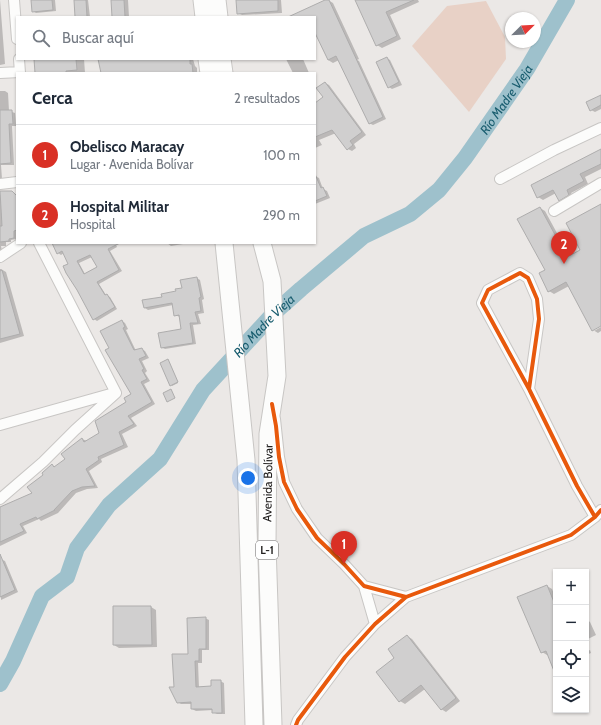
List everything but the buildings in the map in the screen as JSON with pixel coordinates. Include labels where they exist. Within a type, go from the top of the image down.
[{"type":"main road","points":[[202,0],[204,16]]},
{"type":"main road","points":[[217,0],[218,16]]},
{"type":"main road","points":[[207,60],[208,72]]},
{"type":"main road","points":[[222,60],[224,72]]},
{"type":"main road","name":"Avenida Bolívar","points":[[262,244],[272,281],[277,376],[268,434],[267,545],[274,725]]},
{"type":"main road","name":"Avenida Bolívar","points":[[225,251],[246,460],[254,725]]},
{"type":"main road","points":[[242,417],[253,421],[271,411]]},
{"type":"street","points":[[14,0],[16,26]]},
{"type":"street","points":[[19,60],[20,72]]},
{"type":"street","points":[[0,73],[16,72]]},
{"type":"street","points":[[500,179],[554,150],[601,128]]},
{"type":"street","points":[[0,184],[16,182]]},
{"type":"street","points":[[554,211],[601,183]]},
{"type":"street","points":[[0,257],[20,244]]},
{"type":"street","points":[[39,244],[116,393]]},
{"type":"street","points":[[296,725],[298,720],[345,658],[375,624],[406,597],[571,535],[598,513],[577,486],[529,389],[482,303],[488,290],[520,273],[528,278],[537,299],[539,319],[529,389]]},
{"type":"street","points":[[0,425],[116,393]]},
{"type":"street","points":[[0,499],[43,462],[75,430],[116,393]]},
{"type":"street","points":[[271,411],[276,426],[279,457],[284,482],[297,509],[317,538],[364,586],[375,624]]},
{"type":"street","points":[[364,586],[406,597]]},
{"type":"shaded area","points":[[486,1],[505,37],[506,59],[469,112],[412,46],[447,6]]},
{"type":"waterway","name":"Río Madre Vieja","points":[[0,684],[13,661],[42,596],[67,577],[77,548],[109,505],[160,459],[203,390],[274,313],[301,289],[364,236],[410,214],[439,190],[465,158],[527,69],[567,0]]},
{"type":"cycle path","points":[[529,389],[539,319],[537,299],[528,278],[520,273],[488,290],[482,303],[529,389],[577,486],[595,517]]},
{"type":"cycle path","points":[[272,404],[284,482],[297,509],[317,538],[364,586],[406,597]]},
{"type":"cycle path","points":[[296,725],[298,720],[345,657],[375,624],[406,597],[571,535],[595,517],[601,510]]},
{"type":"place","name":"Hospital Militar","points":[[564,264]]},
{"type":"place","name":"Obelisco Maracay","points":[[344,564]]}]
